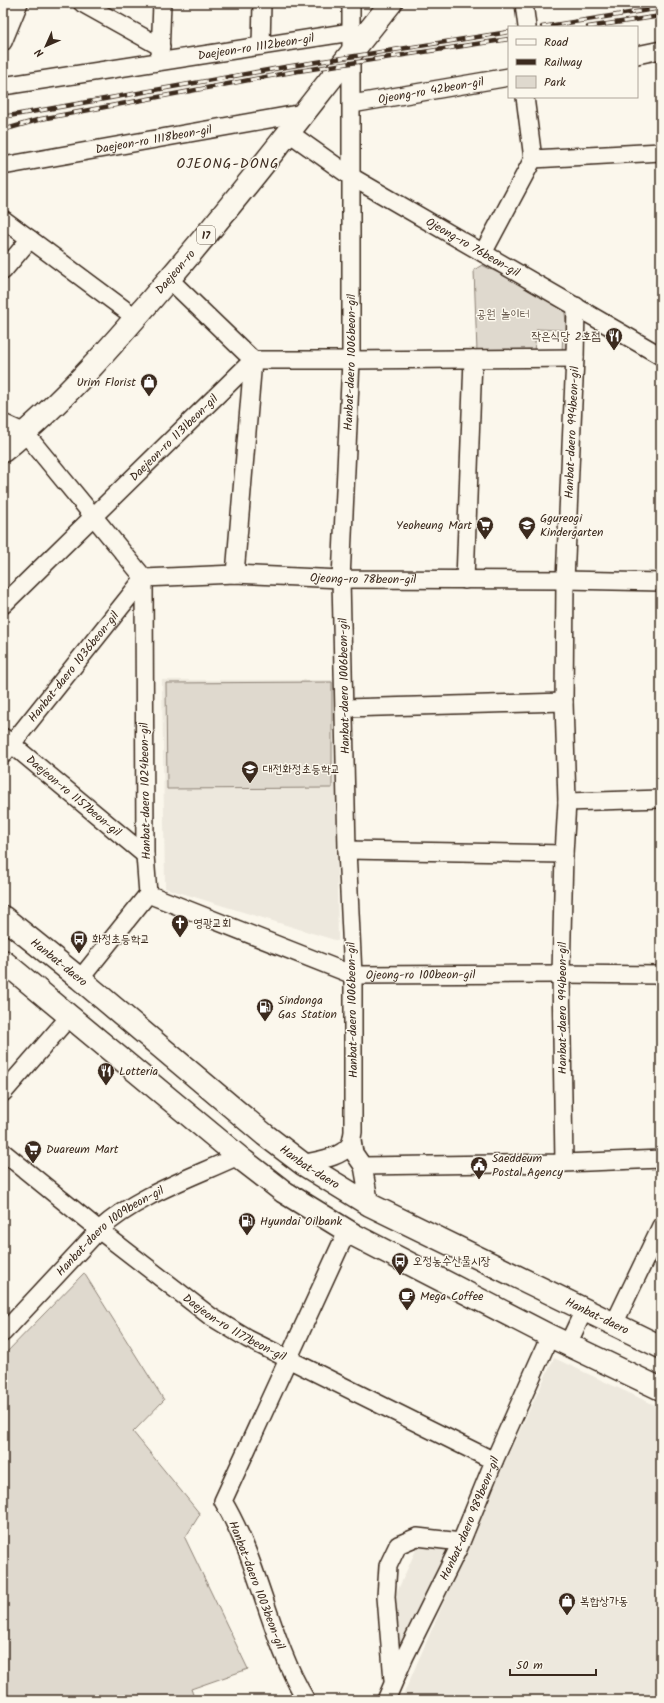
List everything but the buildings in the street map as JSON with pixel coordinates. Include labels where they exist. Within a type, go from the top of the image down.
[{"type":"main road","name":"Daejeon-ro","points":[[3,451],[25,433],[94,365],[136,318],[195,249],[304,113],[351,42],[391,3]]},
{"type":"main road","name":"Hanbat-daero","points":[[3,917],[80,979],[265,1135],[303,1164],[370,1206],[661,1347]]},
{"type":"main road","points":[[3,961],[238,1156],[284,1192],[347,1231],[559,1340],[661,1389]]},
{"type":"street","points":[[3,42],[19,3]]},
{"type":"street","points":[[82,3],[160,55]]},
{"type":"street","points":[[160,55],[162,3]]},
{"type":"street","points":[[261,46],[262,3]]},
{"type":"street","name":"Hanbat-daero 1006beon-gil","points":[[352,3],[350,176],[351,360],[341,579],[347,850],[353,975],[352,1140],[354,1153],[363,1166],[370,1206]]},
{"type":"street","points":[[524,3],[527,26]]},
{"type":"street","name":"Daejeon-ro 1112beon-gil","points":[[3,86],[160,55],[261,46],[351,42]]},
{"type":"street","points":[[638,54],[661,50]]},
{"type":"street","name":"Ojeong-ro 42beon-gil","points":[[352,104],[508,77]]},
{"type":"street","points":[[483,253],[533,159],[524,98]]},
{"type":"street","name":"Daejeon-ro 1118beon-gil","points":[[3,166],[304,113]]},
{"type":"street","name":"Ojeong-ro 76beon-gil","points":[[288,132],[350,176],[661,356]]},
{"type":"street","points":[[533,159],[661,152]]},
{"type":"street","points":[[3,219],[136,318]]},
{"type":"street","points":[[3,271],[30,239]]},
{"type":"street","points":[[169,279],[253,360],[575,358]]},
{"type":"street","name":"Hanbat-daero 994beon-gil","points":[[564,1163],[562,974],[564,854],[567,802],[564,702],[565,580],[576,306]]},
{"type":"street","points":[[465,580],[473,359]]},
{"type":"street","points":[[236,574],[253,360]]},
{"type":"street","name":"Daejeon-ro 1131beon-gil","points":[[94,516],[253,360]]},
{"type":"street","points":[[3,422],[25,433],[144,578]]},
{"type":"street","points":[[3,605],[94,516]]},
{"type":"street","name":"Ojeong-ro 78beon-gil","points":[[144,578],[236,574],[341,579],[661,582]]},
{"type":"street","name":"Hanbat-daero 1036beon-gil","points":[[6,745],[144,578]]},
{"type":"street","name":"Hanbat-daero 1024beon-gil","points":[[144,578],[145,855],[148,894]]},
{"type":"street","points":[[344,708],[564,702]]},
{"type":"street","name":"Daejeon-ro 1157beon-gil","points":[[6,745],[145,855]]},
{"type":"street","points":[[567,802],[661,799]]},
{"type":"street","points":[[347,850],[564,854]]},
{"type":"street","points":[[80,979],[148,894]]},
{"type":"street","name":"Ojeong-ro 100beon-gil","points":[[148,894],[353,975],[661,975]]},
{"type":"street","points":[[3,1093],[70,1016]]},
{"type":"street","points":[[303,1164],[338,1154],[348,1147],[352,1140]]},
{"type":"street","name":"Daejeon-ro 1177beon-gil","points":[[3,1152],[99,1230],[210,1316],[248,1340],[494,1461]]},
{"type":"street","name":"Hanbat-daero 1009beon-gil","points":[[3,1333],[99,1230],[114,1217],[133,1204],[238,1156]]},
{"type":"street","points":[[363,1166],[564,1163],[661,1159]]},
{"type":"street","points":[[614,1324],[661,1226]]},
{"type":"street","name":"Hanbat-daero 1003beon-gil","points":[[306,1700],[285,1659],[236,1524],[223,1501],[347,1231]]},
{"type":"street","name":"Hanbat-daero 989beon-gil","points":[[386,1700],[404,1656],[461,1542],[494,1461],[559,1340],[584,1310]]},
{"type":"street","points":[[393,1682],[386,1597],[388,1566],[398,1545],[417,1537],[461,1542]]},
{"type":"shaded area","name":"대전화정초등학교","points":[[162,680],[334,680],[338,941],[165,888]]},
{"type":"shaded area","points":[[554,1358],[661,1408],[661,1700],[401,1700],[478,1524],[485,1504]]},
{"type":"shaded area","points":[[420,1541],[454,1544],[404,1652],[396,1649],[392,1603]]},
{"type":"green space","name":"공원 놀이터","points":[[482,265],[564,305],[569,348],[562,352],[563,330],[537,329],[534,350],[477,352],[474,270]]},
{"type":"green space","points":[[332,682],[332,788],[167,789],[166,683]]},
{"type":"green space","points":[[84,1273],[164,1400],[133,1432],[200,1514],[185,1538],[248,1669],[191,1689],[195,1700],[3,1700],[3,1356]]},
{"type":"railway","points":[[548,26],[661,8]]},
{"type":"railway","points":[[595,26],[661,16]]},
{"type":"railway","points":[[3,117],[285,67],[508,32]]},
{"type":"railway","points":[[3,130],[41,119],[292,72],[508,39]]},
{"type":"place","name":"작은식당 2호점","points":[[614,351]]},
{"type":"place","name":"Urim Florist","points":[[149,397]]},
{"type":"place","name":"Yeoheung Mart","points":[[485,540]]},
{"type":"place","name":"Ggureogi Kindergarten","points":[[527,540]]},
{"type":"place","name":"대전화정초등학교","points":[[250,784]]},
{"type":"place","name":"영광교회","points":[[180,938]]},
{"type":"place","name":"화정초등학교","points":[[79,954]]},
{"type":"place","name":"Sindonga Gas Station","points":[[265,1022]]},
{"type":"place","name":"Lotteria","points":[[106,1086]]},
{"type":"place","name":"Duareum Mart","points":[[33,1164]]},
{"type":"place","name":"Saeddeum Postal Agency","points":[[479,1180]]},
{"type":"place","name":"Hyundai Oilbank","points":[[247,1236]]},
{"type":"place","name":"오정농수산물시장","points":[[400,1276]]},
{"type":"place","name":"Mega Coffee","points":[[407,1311]]},
{"type":"place","name":"복합상가동","points":[[567,1616]]},
{"type":"district","name":"OJEONG-DONG","points":[[228,163]]}]
